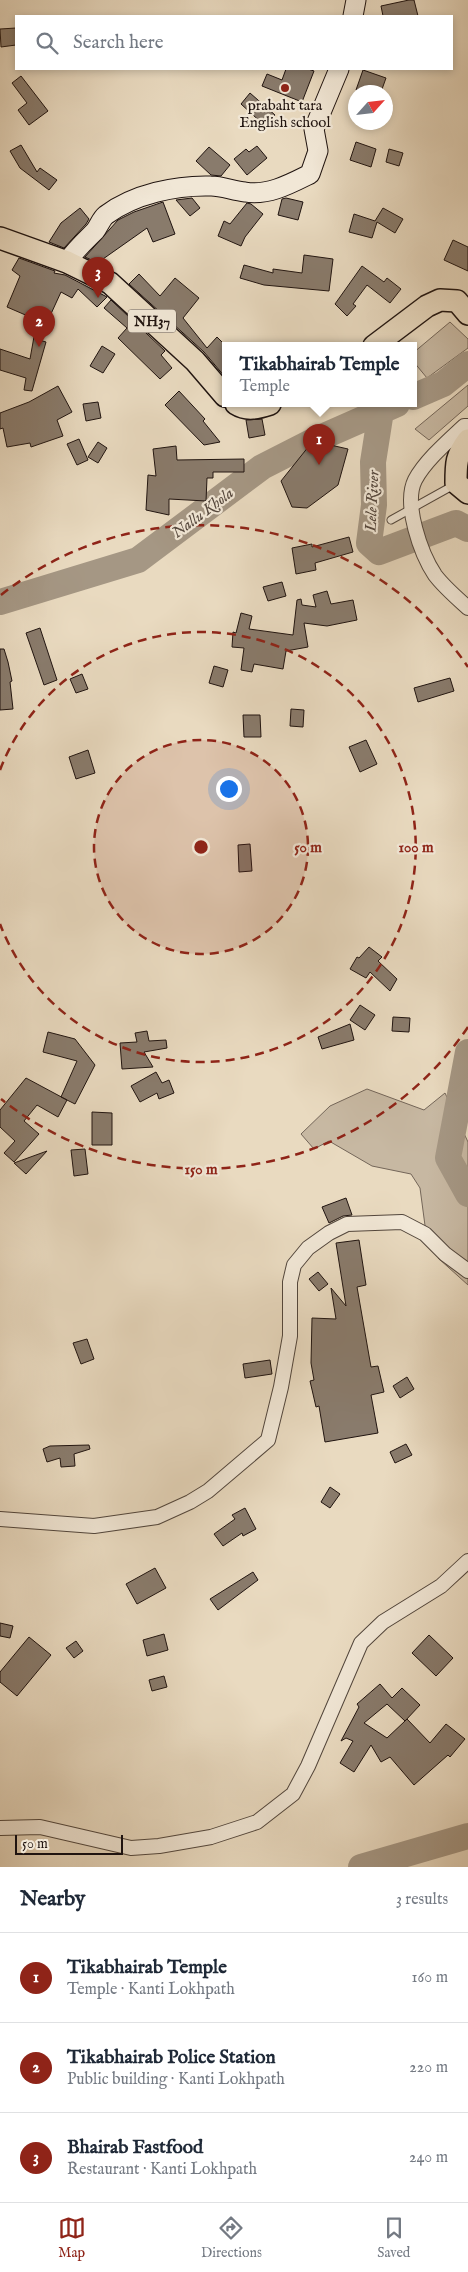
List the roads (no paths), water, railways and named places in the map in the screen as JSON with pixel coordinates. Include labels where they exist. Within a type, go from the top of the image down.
[{"type":"main road","points":[[353,15],[356,0]]},
{"type":"main road","points":[[67,262],[77,248],[96,230],[104,216],[138,197],[176,189],[212,186],[247,193],[268,191],[286,186],[310,174],[318,151],[314,129],[339,70]]},
{"type":"main road","name":"NH37","points":[[0,238],[67,262],[100,277],[122,292],[195,361],[222,392]]},
{"type":"main road","points":[[379,342],[427,306],[440,300],[462,308]]},
{"type":"main road","points":[[241,407],[259,407]]},
{"type":"main road","points":[[462,488],[457,455],[468,440]]},
{"type":"street","points":[[468,426],[464,426],[440,448],[415,480],[410,500],[422,550],[435,574],[468,608]]},
{"type":"street","points":[[0,1519],[94,1526],[157,1517],[190,1502],[208,1491],[268,1440],[281,1387],[290,1336],[290,1282],[294,1265],[308,1248],[329,1233],[348,1224],[402,1222],[426,1234],[445,1254],[468,1271]]},
{"type":"street","points":[[0,1828],[40,1827],[131,1848],[159,1846],[211,1837],[257,1822],[293,1794],[308,1766],[331,1708],[361,1644],[383,1622],[440,1586],[468,1561]]},
{"type":"lane","points":[[390,520],[462,488]]},
{"type":"waterway","name":"Nallu Khola","points":[[417,395],[443,384],[468,364]]},
{"type":"waterway","name":"Nallu Khola","points":[[0,602],[138,560],[262,467],[313,441],[390,407]]},
{"type":"waterway","name":"Lele River","points":[[381,411],[373,462],[374,505],[369,543],[379,552],[456,523],[468,529]]},
{"type":"waterway","name":"Lele River","points":[[468,1052],[448,1158],[468,1194]]},
{"type":"waterway","name":"Lele River","points":[[361,1867],[468,1836]]},
{"type":"place","name":"prabaht tara English school","points":[[285,88]]},
{"type":"place","name":"Bhairab Fastfood","points":[[98,298]]},
{"type":"place","name":"Tikabhairab Police Station","points":[[39,347]]},
{"type":"place","name":"Tikabhairab Temple","points":[[319,465]]}]
